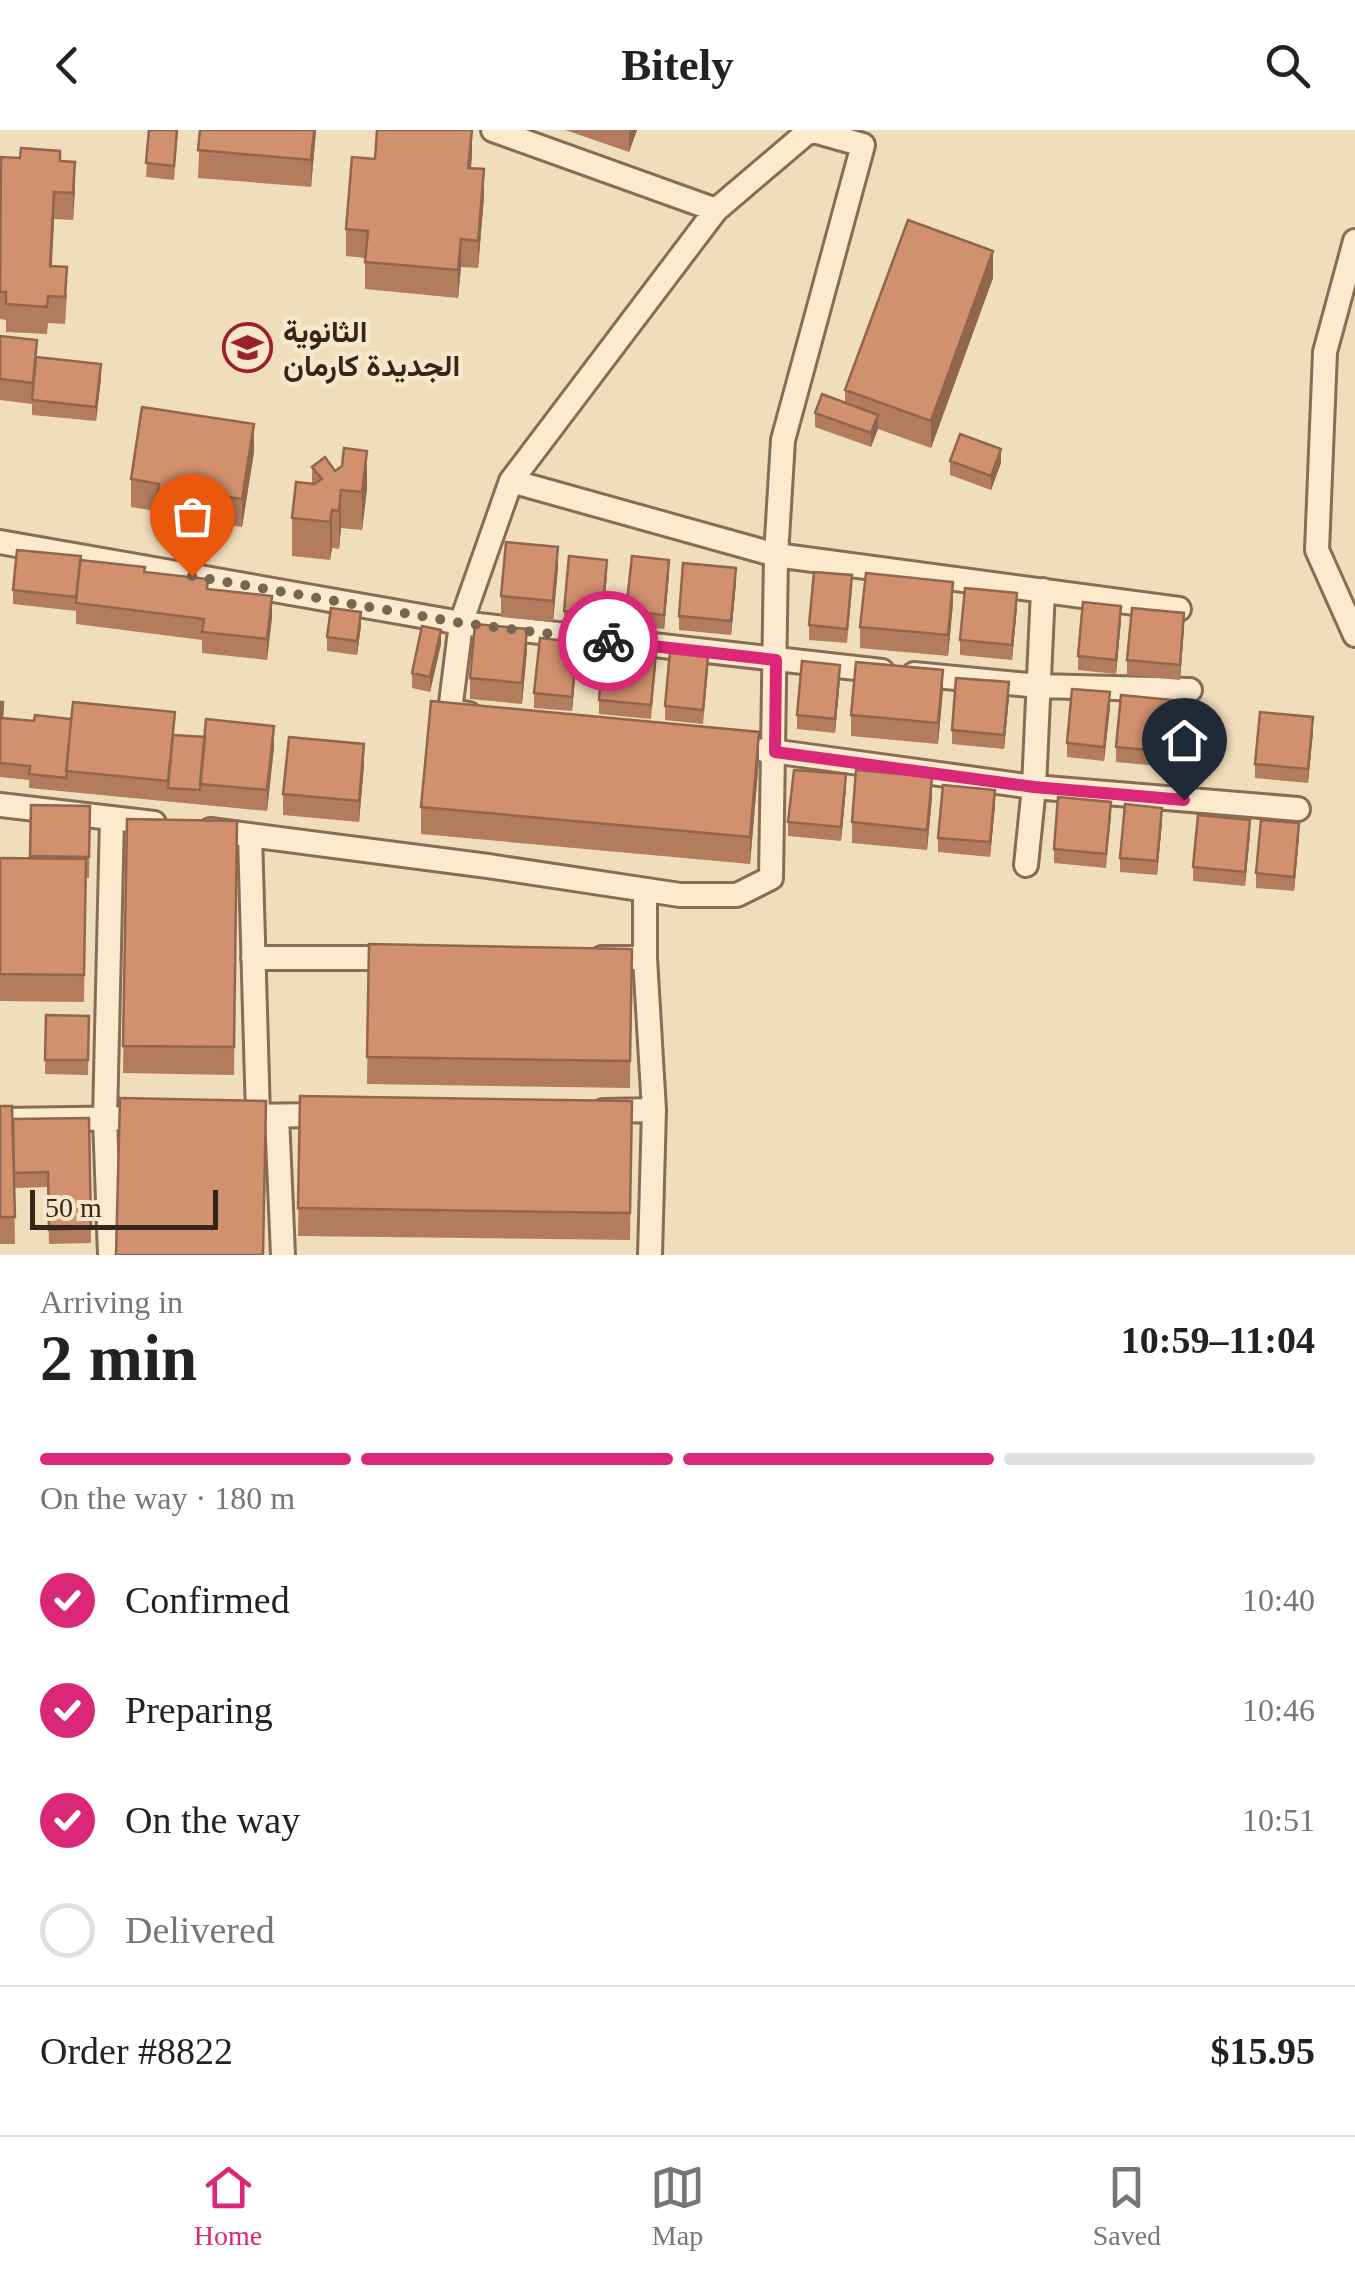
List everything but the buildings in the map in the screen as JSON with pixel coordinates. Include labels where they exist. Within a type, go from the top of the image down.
[{"type":"street","points":[[492,130],[716,210]]},
{"type":"street","points":[[0,805],[250,835],[680,895],[737,895],[772,878],[776,554],[783,440],[862,144],[810,130],[716,210],[511,481],[461,623],[450,711],[486,716]]},
{"type":"street","points":[[1355,241],[1325,352],[1317,550],[1355,634]]},
{"type":"street","points":[[511,481],[776,554],[1179,609]]},
{"type":"street","points":[[0,542],[461,623],[1039,686],[1190,690]]},
{"type":"street","points":[[1026,865],[1044,590]]},
{"type":"street","points":[[742,746],[1034,787],[1298,809]]},
{"type":"street","points":[[110,1255],[105,1118],[112,818]]},
{"type":"street","points":[[250,835],[254,958],[284,1255]]},
{"type":"street","points":[[645,890],[654,1110],[650,1255]]},
{"type":"street","points":[[254,958],[430,958]]},
{"type":"street","points":[[586,958],[645,958]]},
{"type":"street","points":[[575,1112],[654,1110]]},
{"type":"street","points":[[220,1116],[356,1115]]},
{"type":"street","points":[[0,1120],[162,1118]]},
{"type":"way so far","points":[[192,576],[461,623],[608,641]]},
{"type":"place","name":"الثانوية الجديدة كارمان","points":[[248,348]]},
{"type":"route","points":[[608,641],[776,660],[775,752],[1034,787],[1184,800]]}]
